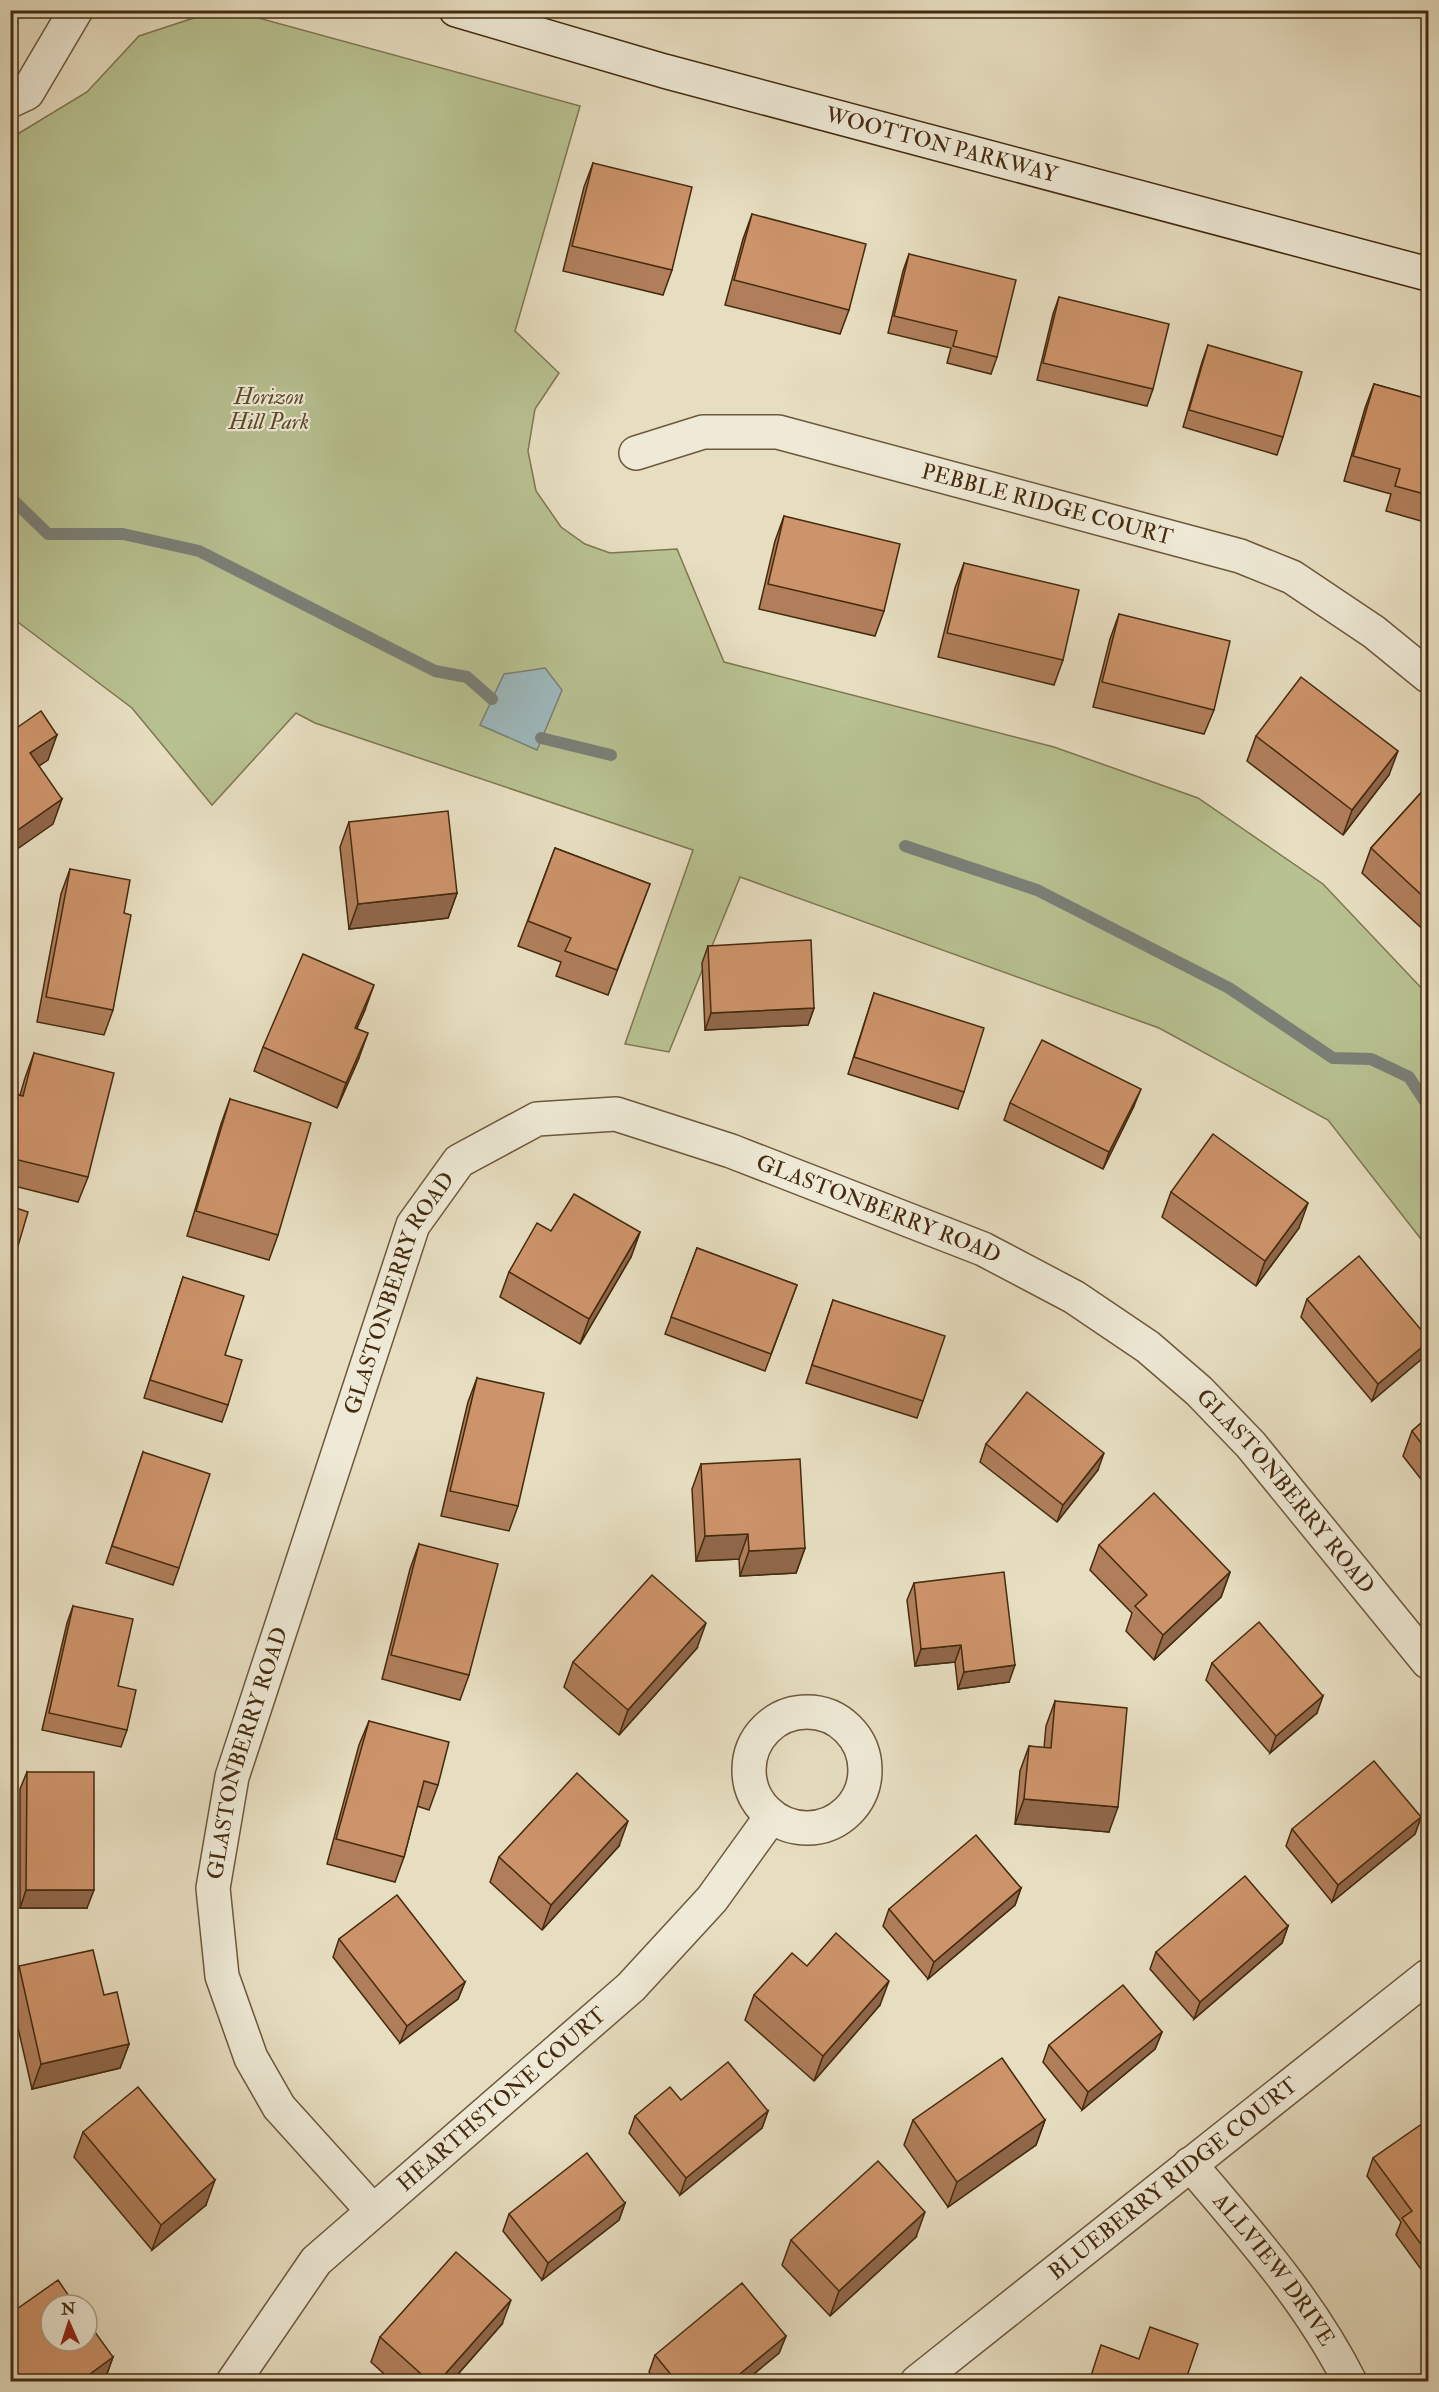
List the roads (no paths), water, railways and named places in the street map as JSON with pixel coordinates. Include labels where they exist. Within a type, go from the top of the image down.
[{"type":"street","points":[[10,101],[27,93],[76,10]]},
{"type":"street","name":"WOOTTON PARKWAY","points":[[456,10],[664,71],[1428,274]]},
{"type":"street","name":"PEBBLE RIDGE COURT","points":[[636,453],[703,432],[777,432],[1240,556],[1292,577],[1374,632],[1428,676]]},
{"type":"street","name":"GLASTONBERRY ROAD","points":[[372,2210],[279,2107],[251,2058],[222,1976],[213,1888],[232,1777],[413,1225],[459,1161],[537,1119],[616,1114],[731,1151],[983,1249],[1074,1297],[1148,1347],[1199,1391],[1251,1445],[1428,1662]]},
{"type":"street","name":"HEARTHSTONE COURT","points":[[233,2382],[316,2261],[631,1987],[712,1899],[771,1817]]},
{"type":"street","name":"BLUEBERRY RIDGE COURT","points":[[917,2382],[1428,1976]]},
{"type":"street","name":"ALLVIEW DRIVE","points":[[1190,2164],[1296,2292],[1331,2344],[1350,2382]]},
{"type":"water","points":[[545,668],[562,690],[537,750],[480,725],[504,674]]},
{"type":"waterway","points":[[10,497],[48,534],[123,534],[199,551],[435,671],[467,677],[492,699]]},
{"type":"waterway","points":[[541,738],[611,755]]},
{"type":"waterway","points":[[905,846],[1037,890],[1229,988],[1333,1058],[1371,1059],[1409,1077],[1428,1106]]},
{"type":"park label","name":"Horizon Hill Park","points":[[269,410]]}]
